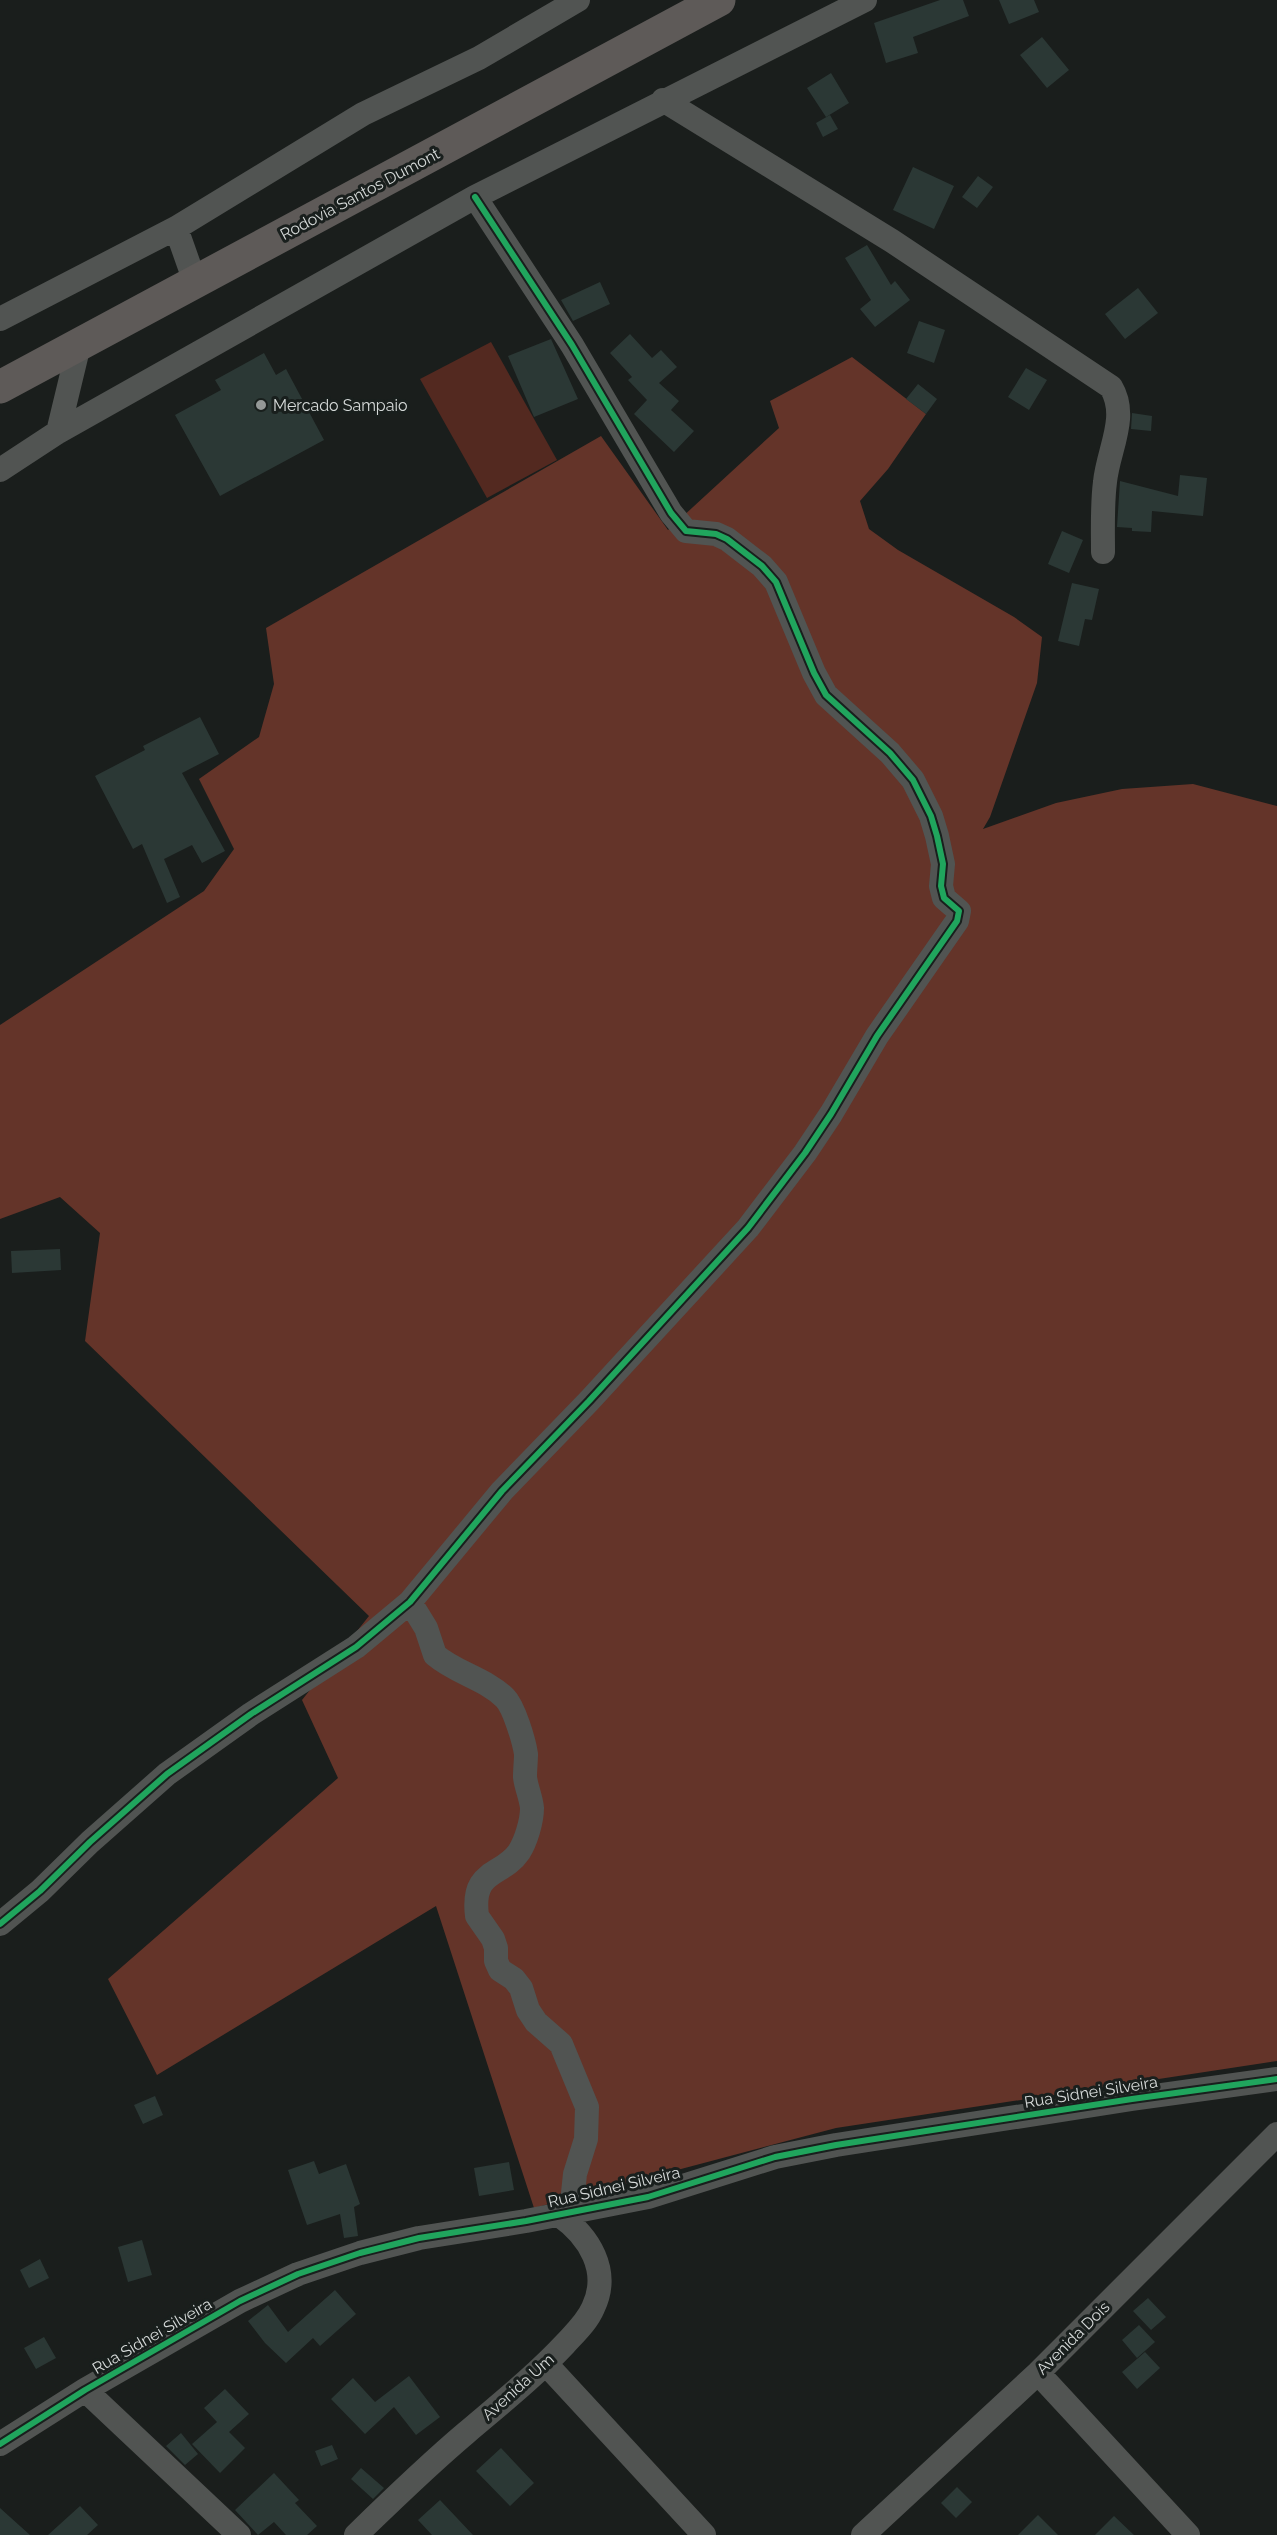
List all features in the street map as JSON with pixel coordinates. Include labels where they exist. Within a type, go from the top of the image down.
[{"type":"highway","name":"Rodovia Santos Dumont","points":[[0,387],[719,0]]},
{"type":"street","points":[[0,320],[176,228],[363,114],[479,58],[578,0]]},
{"type":"street","points":[[0,470],[58,432],[475,196],[865,0]]},
{"type":"street","points":[[663,100],[892,241],[1111,387],[1118,398],[1120,414],[1105,479],[1103,552]]},
{"type":"street","points":[[0,1924],[40,1891],[90,1842],[166,1774],[251,1714],[356,1647],[410,1602],[502,1491],[748,1228],[831,1114],[877,1036],[946,937],[959,914],[956,908],[944,898],[941,886],[943,864],[937,836],[931,816],[913,780],[890,753],[826,694],[814,673],[776,582],[750,556],[727,538],[716,534],[686,531],[671,513],[572,345],[475,196]]},
{"type":"street","points":[[176,228],[195,282]]},
{"type":"street","points":[[58,432],[79,345]]},
{"type":"street","points":[[410,1602],[426,1628],[435,1655],[506,1698],[514,1712],[523,1741],[526,1753],[525,1778],[532,1809],[530,1823],[519,1852],[483,1880],[479,1888],[476,1910],[477,1916],[493,1939],[496,1961],[500,1970],[514,1979],[521,1988],[528,2010],[536,2022],[561,2044],[586,2107],[586,2139],[565,2213]]},
{"type":"street","name":"Rua Sidnei Silveira","points":[[0,2444],[86,2390],[240,2301],[298,2274],[360,2253],[419,2238],[648,2197],[776,2157],[826,2147],[1277,2079]]},
{"type":"street","name":"Avenida Dois","points":[[863,2535],[1038,2373],[1277,2134]]},
{"type":"street","name":"Avenida Um","points":[[356,2535],[404,2488],[546,2364],[583,2324],[594,2308],[599,2291],[600,2274],[592,2248],[565,2213]]},
{"type":"street","points":[[546,2364],[704,2535]]},
{"type":"street","points":[[1038,2373],[1188,2535]]},
{"type":"street","points":[[86,2390],[239,2535]]},
{"type":"shaded area","points":[[491,342],[557,460],[487,498],[420,379]]},
{"type":"shaded area","points":[[852,357],[926,414],[888,469],[860,501],[869,529],[898,550],[1014,617],[1042,637],[1037,683],[990,817],[983,829],[1056,803],[1122,789],[1193,784],[1277,806],[1277,2061],[836,2128],[534,2208],[436,1906],[157,2075],[108,1979],[338,1778],[302,1700],[369,1616],[85,1341],[100,1233],[60,1197],[0,1219],[0,1025],[204,891],[234,849],[199,779],[259,737],[274,684],[266,628],[601,436],[668,530],[779,428],[770,401]]},
{"type":"building","points":[[940,0],[963,0],[969,16],[913,37],[918,53],[886,63],[874,23]]},
{"type":"building","points":[[999,0],[1034,0],[1039,12],[1009,24]]},
{"type":"building","points":[[1042,37],[1069,70],[1047,88],[1020,55]]},
{"type":"building","points":[[831,73],[849,103],[826,117],[807,88]]},
{"type":"building","points":[[830,115],[838,129],[823,137],[816,123]]},
{"type":"building","points":[[913,167],[954,186],[934,229],[893,210]]},
{"type":"building","points":[[978,176],[993,187],[977,208],[962,197]]},
{"type":"building","points":[[867,245],[891,285],[895,281],[910,300],[875,327],[860,309],[871,300],[845,258]]},
{"type":"building","points":[[600,282],[610,304],[573,321],[561,300]]},
{"type":"building","points":[[1138,288],[1158,313],[1125,339],[1105,314]]},
{"type":"building","points":[[919,321],[945,330],[934,363],[907,353]]},
{"type":"building","points":[[630,334],[652,358],[661,350],[677,367],[659,383],[679,401],[671,410],[694,431],[674,452],[634,414],[647,400],[628,380],[632,377],[610,353]]},
{"type":"building","points":[[551,339],[578,399],[534,417],[508,356]]},
{"type":"building","points":[[264,353],[276,375],[286,369],[324,440],[220,496],[175,415],[221,390],[215,380]]},
{"type":"building","points":[[1026,368],[1047,380],[1029,410],[1008,397]]},
{"type":"building","points":[[918,384],[937,399],[926,414],[906,399]]},
{"type":"building","points":[[1132,413],[1152,416],[1151,431],[1131,429]]},
{"type":"building","points":[[1180,475],[1207,478],[1203,516],[1152,511],[1151,532],[1117,527],[1120,481],[1178,496]]},
{"type":"building","points":[[1062,531],[1083,540],[1069,573],[1048,564]]},
{"type":"building","points":[[1072,583],[1099,589],[1092,620],[1085,619],[1079,646],[1058,641]]},
{"type":"building","points":[[200,717],[219,754],[182,773],[225,851],[202,863],[192,845],[164,859],[180,897],[167,903],[142,844],[133,849],[95,776],[145,750],[143,746]]},
{"type":"building","points":[[60,1249],[61,1270],[12,1273],[11,1251]]},
{"type":"building","points":[[155,2096],[163,2115],[143,2124],[134,2105]]},
{"type":"building","points":[[314,2161],[319,2174],[346,2164],[360,2204],[354,2207],[358,2236],[344,2238],[340,2214],[307,2225],[288,2170]]},
{"type":"building","points":[[509,2162],[514,2190],[479,2196],[474,2168]]},
{"type":"building","points":[[142,2240],[152,2275],[128,2282],[118,2247]]},
{"type":"building","points":[[40,2259],[49,2278],[29,2288],[20,2270]]},
{"type":"building","points":[[335,2290],[356,2314],[320,2346],[313,2338],[286,2363],[265,2343],[248,2321],[268,2305],[288,2332]]},
{"type":"building","points":[[1148,2298],[1166,2317],[1151,2330],[1133,2311]]},
{"type":"building","points":[[1139,2325],[1155,2342],[1137,2358],[1122,2340]]},
{"type":"building","points":[[44,2337],[56,2358],[36,2369],[24,2348]]},
{"type":"building","points":[[1145,2352],[1160,2368],[1137,2389],[1122,2372]]},
{"type":"building","points":[[409,2376],[440,2417],[416,2435],[394,2407],[365,2434],[331,2399],[353,2378],[375,2402]]},
{"type":"building","points":[[225,2389],[249,2414],[229,2432],[245,2448],[220,2473],[192,2444],[217,2422],[204,2408]]},
{"type":"building","points":[[181,2433],[198,2454],[185,2465],[166,2446]]},
{"type":"building","points":[[332,2445],[338,2459],[321,2466],[315,2451]]},
{"type":"building","points":[[501,2448],[534,2483],[510,2506],[476,2471]]},
{"type":"building","points":[[361,2468],[384,2488],[373,2499],[351,2479]]},
{"type":"building","points":[[274,2473],[299,2500],[295,2503],[317,2526],[307,2535],[286,2535],[274,2522],[258,2535],[235,2510]]},
{"type":"building","points":[[957,2487],[972,2502],[956,2518],[941,2503]]},
{"type":"building","points":[[440,2500],[473,2535],[432,2535],[418,2520]]},
{"type":"building","points":[[80,2506],[98,2525],[87,2535],[48,2535]]},
{"type":"building","points":[[0,2508],[30,2535],[0,2535]]},
{"type":"building","points":[[1038,2515],[1058,2535],[1018,2535]]},
{"type":"building","points":[[1114,2516],[1134,2535],[1095,2535]]},
{"type":"cycle path","points":[[0,1924],[40,1891],[90,1842],[167,1774],[251,1714],[356,1647],[410,1602],[502,1491],[589,1401],[748,1228],[805,1153],[877,1036],[957,921],[959,911],[944,898],[941,886],[943,864],[931,816],[913,780],[890,753],[826,695],[814,673],[776,582],[762,566],[727,539],[716,534],[686,531],[671,513],[572,345],[475,197]]},
{"type":"cycle path","points":[[0,2444],[85,2390],[240,2301],[298,2274],[360,2253],[419,2238],[526,2221],[648,2197],[775,2157],[836,2145],[1277,2079]]},
{"type":"place","name":"Mercado Sampaio","points":[[261,405]]}]
